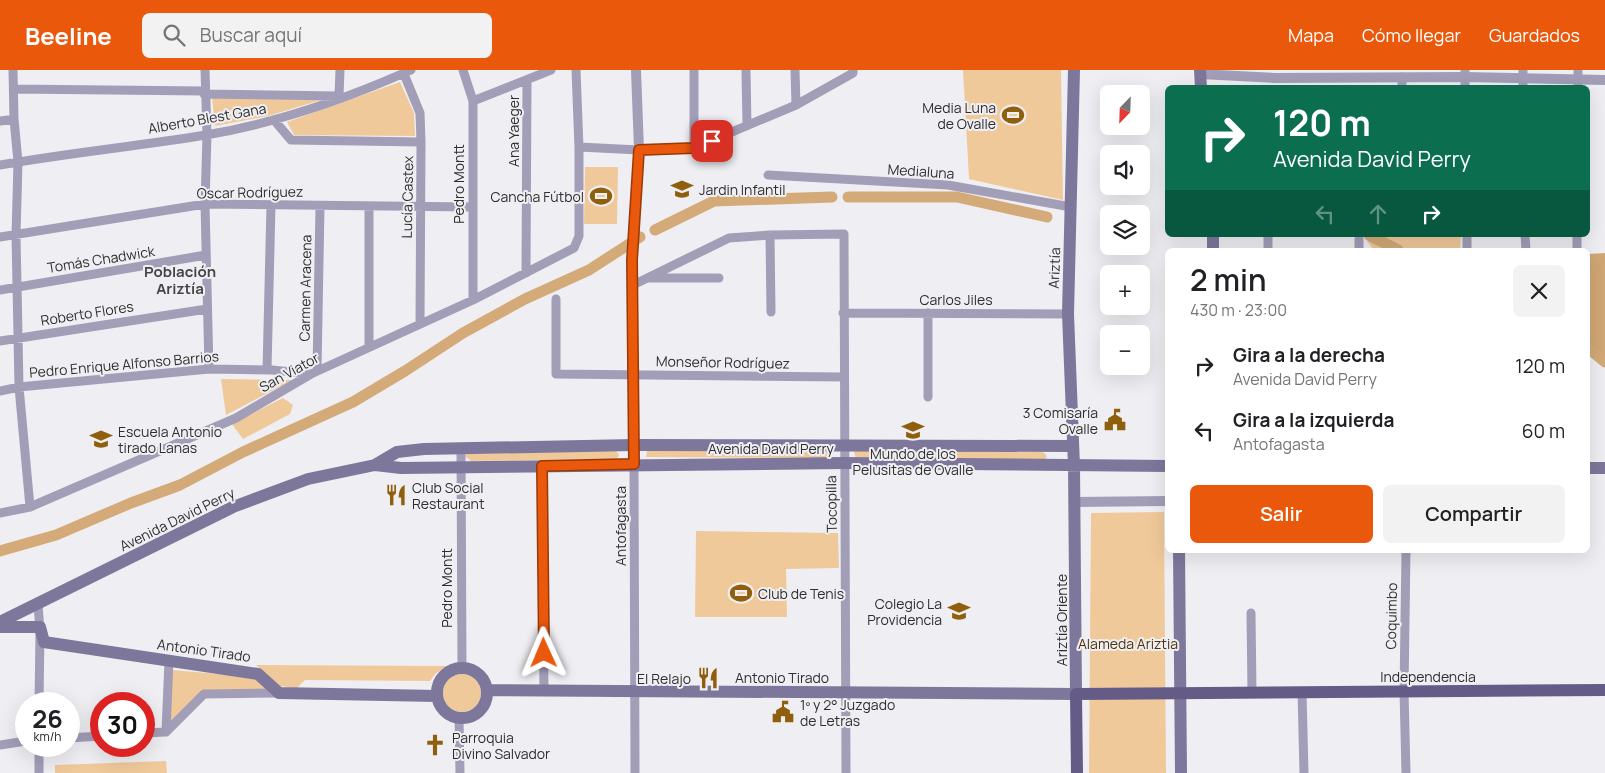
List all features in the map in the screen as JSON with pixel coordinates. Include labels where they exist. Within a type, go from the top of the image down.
[{"type":"main road","name":"Ariztía","points":[[1074,70],[1068,314],[1074,466]]},
{"type":"main road","points":[[1200,72],[1202,85]]},
{"type":"main road","name":"Avenida David Perry","points":[[375,465],[397,452],[424,449],[634,445],[1072,446]]},
{"type":"main road","name":"Avenida David Perry","points":[[0,622],[233,507],[308,479],[375,465],[401,468],[844,463],[1165,466]]},
{"type":"main road","name":"Ariztía Oriente","points":[[1074,466],[1077,773]]},
{"type":"main road","points":[[1590,468],[1605,468]]},
{"type":"main road","points":[[1179,553],[1181,773]]},
{"type":"main road","points":[[0,627],[40,627]]},
{"type":"main road","name":"Antonio Tirado","points":[[40,627],[44,642],[258,674],[279,694]]},
{"type":"main road","points":[[462,668],[478,674],[484,681],[487,690],[484,704],[480,710],[466,717],[451,715],[444,710],[438,696],[438,687],[446,674],[462,668]]},
{"type":"main road","name":"Antonio Tirado","points":[[487,690],[1076,694]]},
{"type":"main road","name":"Independencia","points":[[1076,694],[1605,690]]},
{"type":"main road","points":[[279,694],[438,696]]},
{"type":"street","points":[[13,70],[14,119],[18,162],[16,235],[19,387],[30,507]]},
{"type":"street","points":[[205,70],[204,92],[207,134],[205,204],[209,369]]},
{"type":"street","points":[[14,89],[204,92],[341,97],[340,70]]},
{"type":"street","name":"Pedro Montt","points":[[463,70],[473,101],[473,300]]},
{"type":"street","points":[[473,101],[551,70]]},
{"type":"street","points":[[576,70],[579,147],[639,150],[694,148],[796,105],[853,72]]},
{"type":"street","name":"Antofagasta","points":[[635,773],[632,260],[639,150],[636,70]]},
{"type":"street","points":[[694,70],[694,148]]},
{"type":"street","points":[[746,70],[747,126]]},
{"type":"street","points":[[796,70],[796,105]]},
{"type":"street","name":"Alberto Blest Gana","points":[[0,165],[207,134],[274,120],[341,97],[390,75],[408,72]]},
{"type":"street","name":"Lucía Castex","points":[[408,72],[420,113],[420,324]]},
{"type":"street","points":[[1200,72],[1275,83],[1402,82],[1465,78],[1605,80]]},
{"type":"street","name":"Ana Yaeger","points":[[526,273],[527,80]]},
{"type":"street","points":[[0,121],[14,119]]},
{"type":"street","points":[[274,120],[291,140],[421,142]]},
{"type":"street","name":"San Viator","points":[[0,513],[30,507],[236,418],[314,372],[473,300],[574,248],[580,236],[579,147]]},
{"type":"street","name":"Medialuna","points":[[768,175],[948,185],[1071,207]]},
{"type":"street","name":"Oscar Rodríguez","points":[[0,238],[205,204],[472,207]]},
{"type":"street","points":[[267,370],[271,205]]},
{"type":"street","name":"Carmen Aracena","points":[[314,372],[320,206]]},
{"type":"street","points":[[369,206],[369,347]]},
{"type":"street","name":"Tocopilla","points":[[770,235],[844,234],[846,773]]},
{"type":"street","points":[[632,285],[730,238],[770,235],[771,312]]},
{"type":"street","points":[[1359,239],[1359,248]]},
{"type":"street","name":"Tomás Chadwick","points":[[0,290],[206,255]]},
{"type":"street","points":[[646,278],[719,278]]},
{"type":"street","name":"Monseñor Rodríguez","points":[[556,299],[556,374],[844,377]]},
{"type":"street","name":"Roberto Flores","points":[[0,340],[207,309]]},
{"type":"street","name":"Carlos Jiles","points":[[844,313],[1068,314]]},
{"type":"street","points":[[928,313],[928,397]]},
{"type":"street","name":"Pedro Enrique Alfonso Barrios","points":[[0,391],[19,387],[209,369],[314,372]]},
{"type":"street","name":"Pedro Montt","points":[[461,448],[462,668]]},
{"type":"street","points":[[542,466],[544,691]]},
{"type":"street","points":[[1075,502],[1165,501]]},
{"type":"street","name":"Coquimbo","points":[[1406,553],[1404,691],[1406,773]]},
{"type":"street","points":[[38,604],[40,627],[39,692]]},
{"type":"street","points":[[1251,613],[1252,692]]},
{"type":"street","points":[[166,732],[169,660]]},
{"type":"street","points":[[1302,692],[1304,773]]},
{"type":"street","points":[[155,732],[166,732],[204,694],[279,694]]},
{"type":"street","points":[[459,717],[460,773]]},
{"type":"street","points":[[0,745],[15,743]]},
{"type":"street","points":[[39,757],[39,773]]},
{"type":"green space","name":"Media Luna de Ovalle","points":[[963,70],[1061,70],[1063,200],[969,179]]},
{"type":"green space","points":[[400,82],[414,113],[415,136],[294,135],[287,122]]},
{"type":"green space","points":[[212,97],[321,100],[268,116],[215,126]]},
{"type":"green space","name":"Cancha Fútbol","points":[[585,167],[618,167],[617,224],[584,224]]},
{"type":"green space","points":[[1368,237],[1461,237],[1460,248],[1372,248],[1367,241]]},
{"type":"green space","points":[[221,379],[293,380],[226,415]]},
{"type":"green space","points":[[283,398],[293,405],[290,414],[243,439],[232,424]]},
{"type":"green space","points":[[615,449],[619,455],[617,459],[471,461],[466,457],[466,454]]},
{"type":"green space","points":[[856,450],[1043,452],[1047,456],[1044,461],[856,458],[854,452]]},
{"type":"green space","points":[[647,451],[829,451],[833,458],[646,457]]},
{"type":"green space","name":"Alameda Ariztia","points":[[1164,512],[1166,773],[1089,773],[1091,513]]},
{"type":"green space","name":"Club de Tenis","points":[[696,531],[838,533],[839,568],[786,569],[787,617],[695,617]]},
{"type":"green space","points":[[256,665],[447,666],[435,674],[430,681],[305,680],[297,688],[280,686]]},
{"type":"green space","points":[[172,670],[254,677],[268,690],[203,691],[170,723]]},
{"type":"green space","points":[[462,674],[475,680],[481,693],[475,706],[462,712],[449,706],[443,693],[449,680]]},
{"type":"green space","points":[[166,761],[167,773],[55,773],[55,765]]},
{"type":"shaded area","points":[[1605,253],[1605,359],[1590,347],[1590,254]]},
{"type":"waterway","points":[[655,230],[714,201],[832,197]]},
{"type":"waterway","points":[[848,197],[957,197],[1047,217]]},
{"type":"waterway","points":[[0,551],[56,535],[131,503],[180,485],[243,452],[353,402],[463,333],[525,299],[589,270],[640,237]]},
{"type":"waterway","points":[[1373,237],[1394,248]]},
{"type":"waterway","points":[[1590,350],[1605,362]]},
{"type":"place","name":"Media Luna de Ovalle","points":[[1013,115]]},
{"type":"place","name":"Jardin Infantil","points":[[682,189]]},
{"type":"place","name":"Cancha Fútbol","points":[[601,196]]},
{"type":"place","name":"3 Comisaría Ovalle","points":[[1115,420]]},
{"type":"place","name":"Mundo de los Pelusitas de Ovalle","points":[[913,430]]},
{"type":"place","name":"Escuela Antonio tirado Lanas","points":[[101,439]]},
{"type":"place","name":"Club Social Restaurant","points":[[396,495]]},
{"type":"place","name":"Club de Tenis","points":[[741,593]]},
{"type":"place","name":"Colegio La Providencia","points":[[959,611]]},
{"type":"place","name":"El Relajo","points":[[708,678]]},
{"type":"place","name":"1º y 2° Juzgado de Letras","points":[[783,712]]},
{"type":"place","name":"Parroquia Divino Salvador","points":[[435,745]]},
{"type":"district","name":"Población Ariztía","points":[[180,280]]},
{"type":"route","points":[[544,653],[542,466],[634,464],[632,260],[639,150],[694,148],[712,141]]}]
